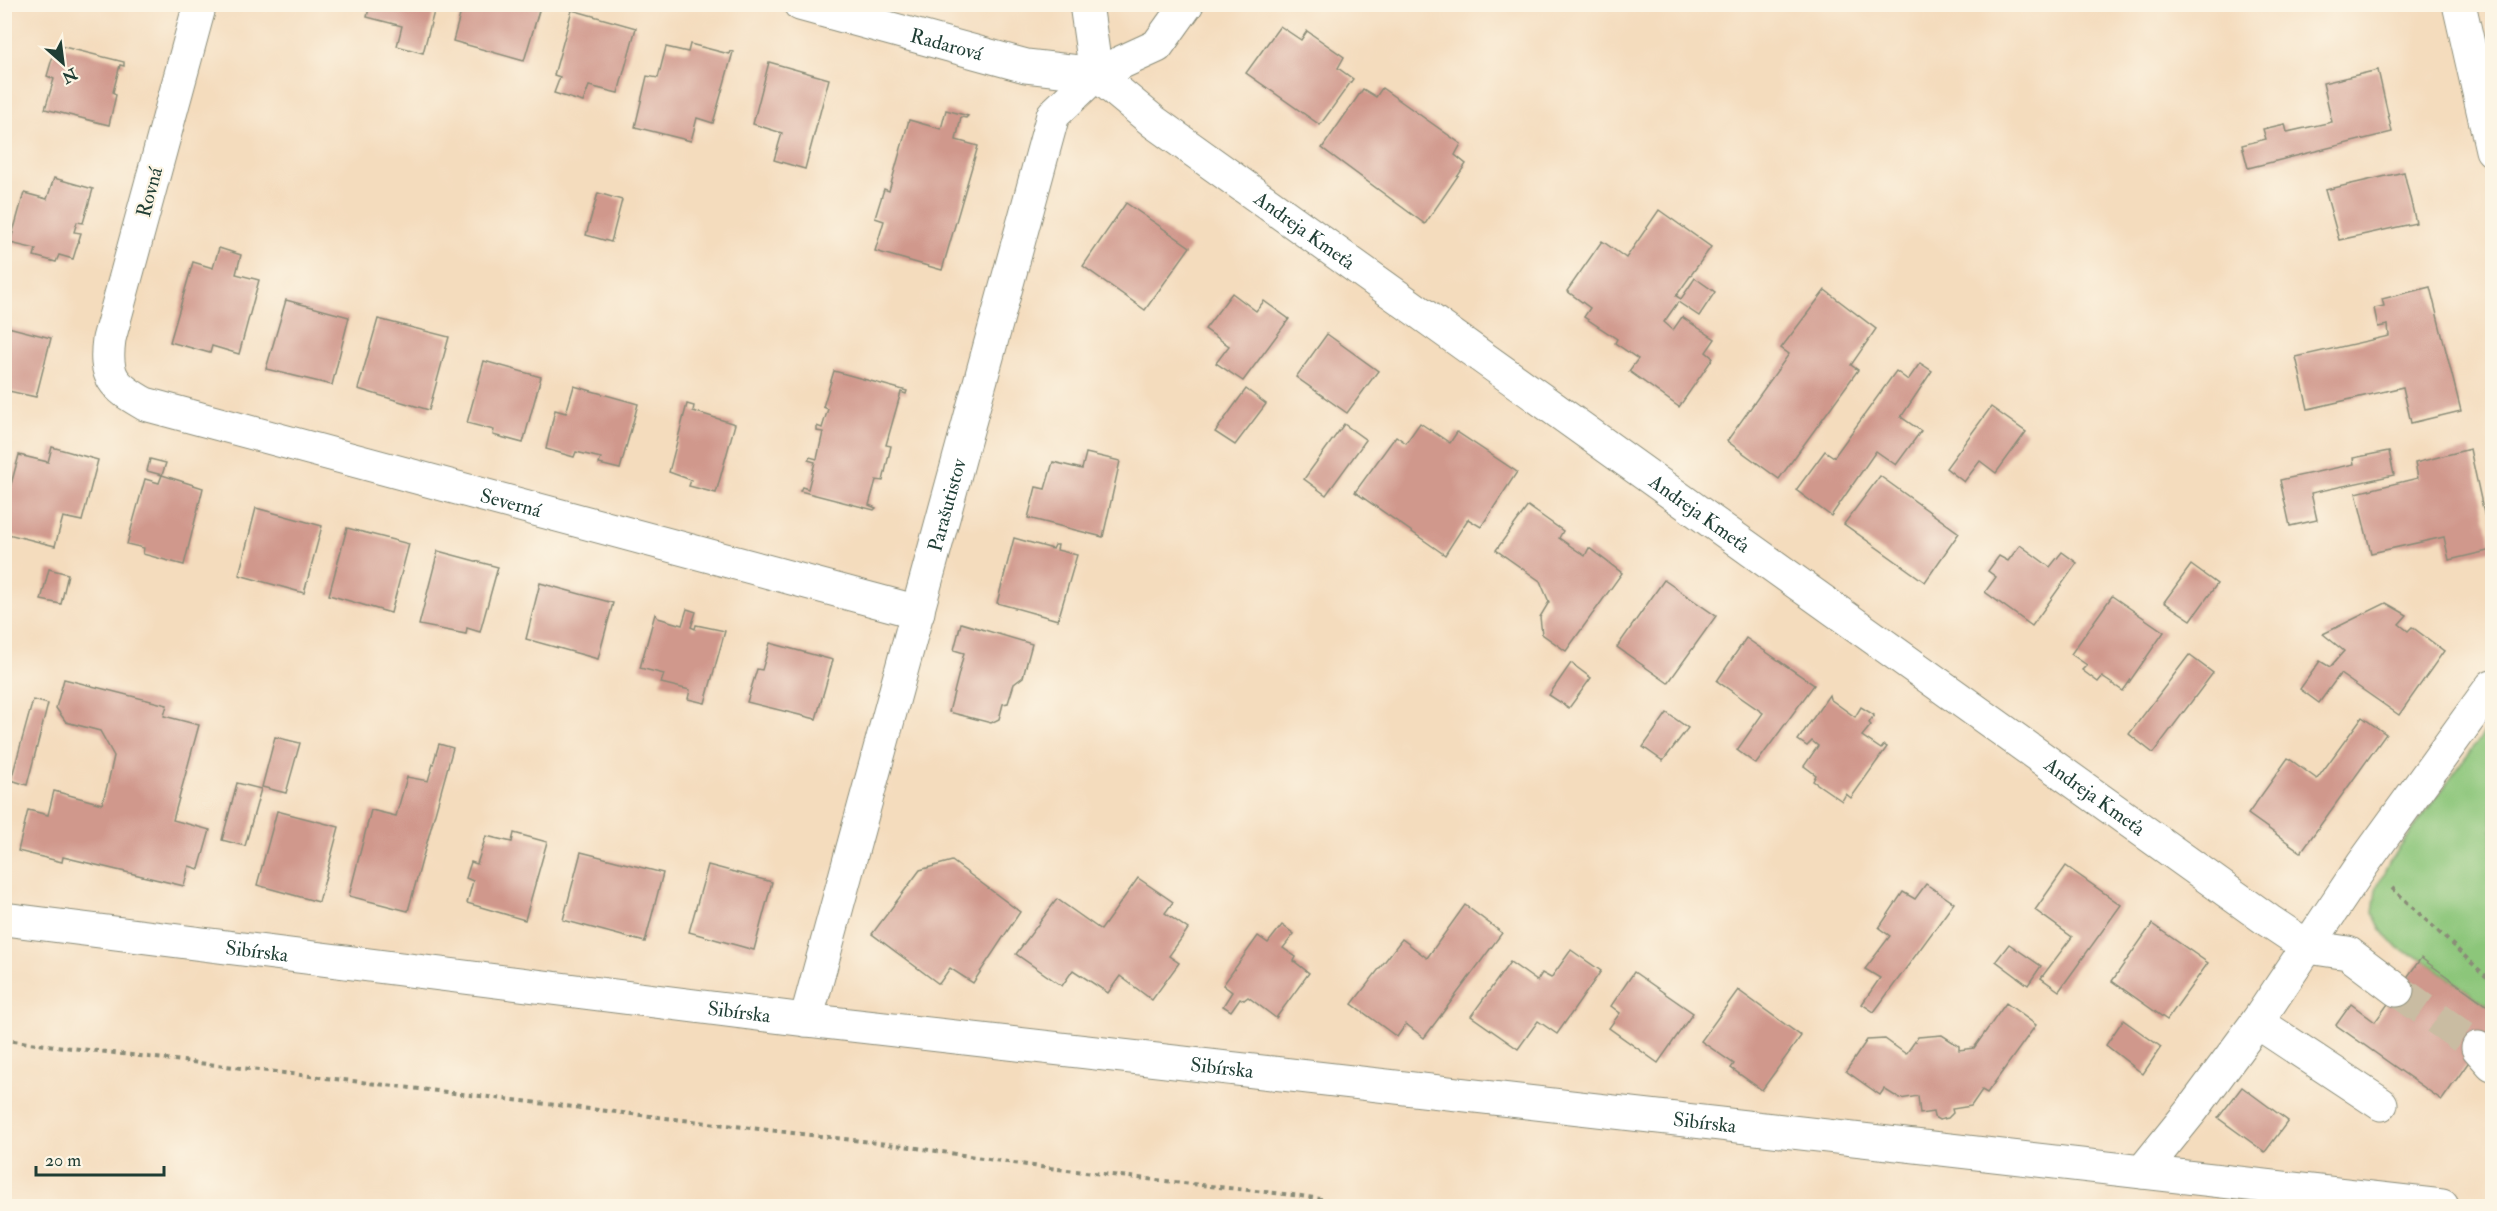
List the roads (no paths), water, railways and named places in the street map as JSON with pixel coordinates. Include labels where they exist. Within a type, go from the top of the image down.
[{"type":"street","name":"Rovná","points":[[112,379],[106,361],[109,339],[200,4]]},
{"type":"street","name":"Radarová","points":[[800,4],[1026,66],[1096,74]]},
{"type":"street","points":[[1086,4],[1096,74],[1157,46],[1187,4]]},
{"type":"street","points":[[2459,4],[2493,150]]},
{"type":"street","name":"Parašutistov","points":[[806,1020],[1053,115],[1096,74]]},
{"type":"street","name":"Andreja Kmeťa","points":[[1096,74],[1164,129],[2308,947]]},
{"type":"street","name":"Severná","points":[[112,379],[121,391],[145,404],[918,612]]},
{"type":"street","points":[[2142,1172],[2193,1110],[2257,1022],[2363,864],[2493,686]]},
{"type":"street","name":"Sibírska","points":[[4,919],[806,1020],[2442,1206]]},
{"type":"street","points":[[2308,947],[2348,953],[2397,990]]},
{"type":"street","points":[[2257,1022],[2381,1104]]},
{"type":"tunnel","points":[[2397,990],[2478,1048]]}]
